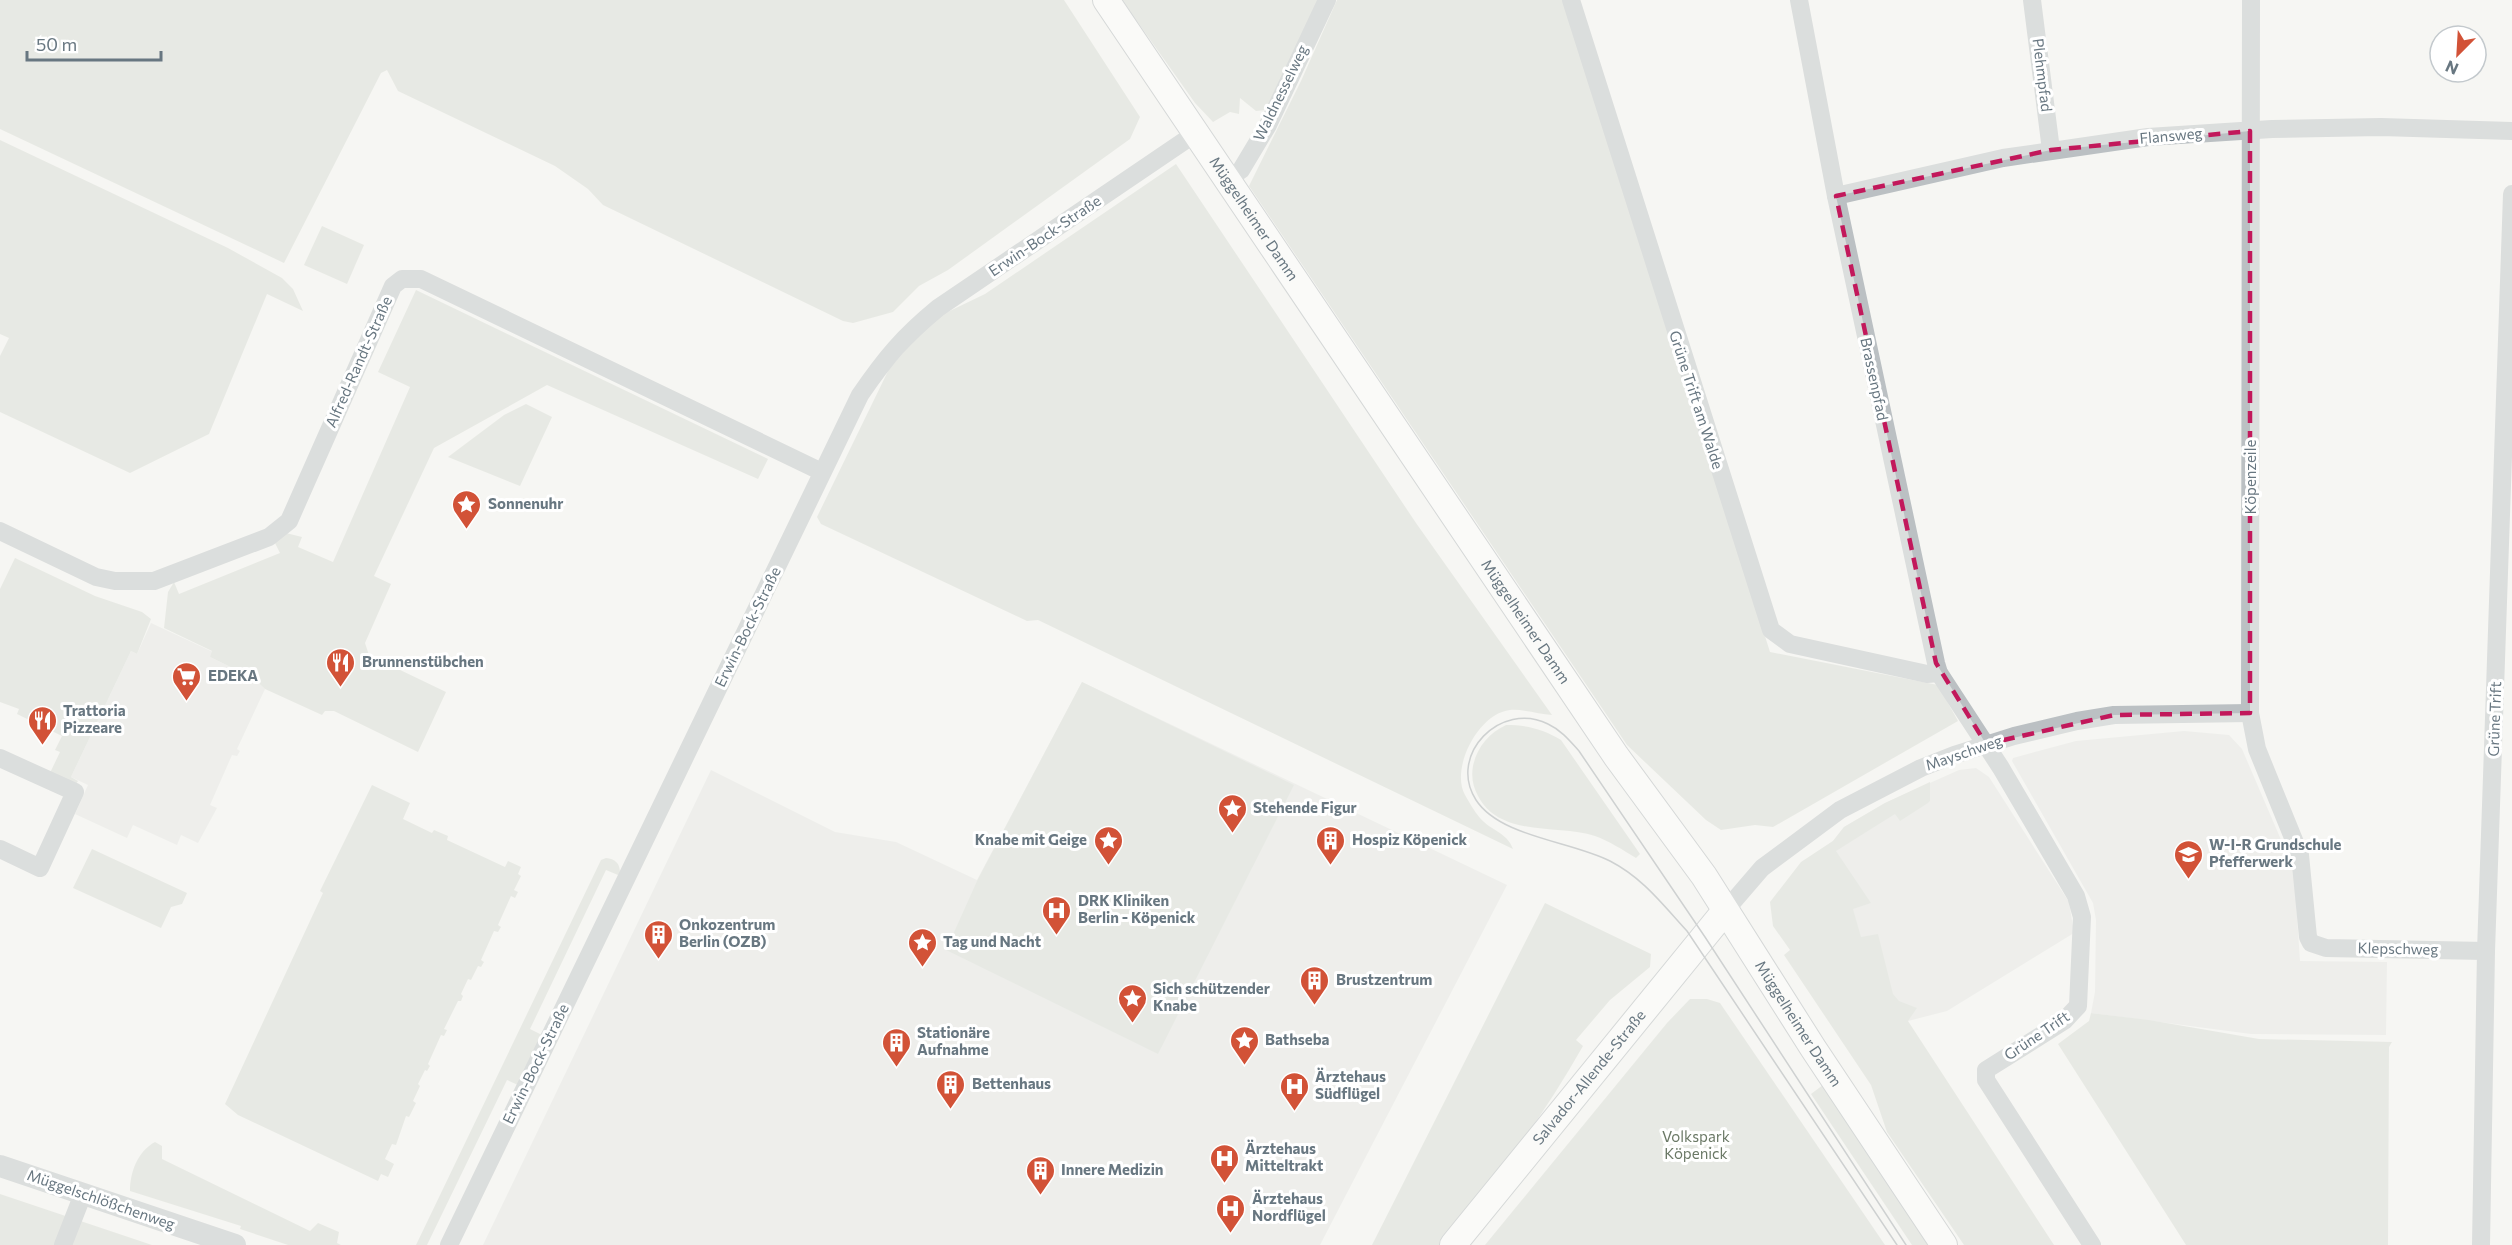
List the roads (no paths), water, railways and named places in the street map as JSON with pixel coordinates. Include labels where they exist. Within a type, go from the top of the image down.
[{"type":"main road","name":"Müggelheimer Damm","points":[[1106,0],[1616,756],[1704,876],[1944,1245]]},
{"type":"main road","name":"Salvador-Allende-Straße","points":[[1453,1245],[1725,911]]},
{"type":"street","name":"Waldnesselweg","points":[[1227,180],[1241,170],[1268,125],[1327,0]]},
{"type":"street","name":"Grüne Trift am Walde","points":[[1571,0],[1771,630],[1790,644],[1927,674],[1939,672]]},
{"type":"street","name":"Brassenpfad","points":[[1799,0],[1836,196],[1939,672],[1986,744]]},
{"type":"street","name":"Plehmpfad","points":[[2032,0],[2051,150]]},
{"type":"street","name":"Köpenzeile","points":[[2251,0],[2250,713],[2257,749],[2300,855],[2308,937],[2311,943]]},
{"type":"street","name":"Flansweg","points":[[1836,196],[2003,158],[2148,137],[2381,127],[2512,131]]},
{"type":"street","name":"Erwin-Bock-Straße","points":[[449,1245],[822,472],[860,395],[884,359],[908,333],[938,308],[1196,133]]},
{"type":"street","name":"Grüne Trift","points":[[2481,1245],[2487,951],[2505,619],[2512,194]]},
{"type":"street","name":"Alfred-Randt-Straße","points":[[0,531],[96,577],[115,581],[154,581],[269,537],[289,521],[393,286],[402,279],[421,279],[822,472]]},
{"type":"street","name":"Mayschweg","points":[[1725,911],[1762,868],[1840,810],[1921,768],[1986,744],[2077,721],[2114,715],[2250,713]]},
{"type":"street","name":"Grüne Trift","points":[[1986,744],[2076,896],[2082,917],[2082,941],[2080,1000],[2076,1010],[2064,1021],[1986,1070],[1986,1080],[2092,1245]]},
{"type":"street","points":[[0,758],[75,792],[40,868],[0,849]]},
{"type":"street","name":"Klepschweg","points":[[2311,943],[2326,948],[2487,951]]},
{"type":"street","name":"Müggelschlößchenweg","points":[[0,1166],[235,1245]]},
{"type":"street","points":[[63,1245],[83,1194]]},
{"type":"tram line","points":[[1897,1245],[1687,931],[1661,902],[1633,875],[1610,861],[1519,830],[1487,812],[1476,800],[1469,783],[1468,766],[1474,750],[1484,736],[1497,726],[1513,719],[1530,719],[1557,729],[1579,751],[1705,937],[1906,1245]]},
{"type":"place","name":"Sonnenuhr","points":[[467,530]]},
{"type":"place","name":"Brunnenstübchen","points":[[341,688]]},
{"type":"place","name":"EDEKA","points":[[187,702]]},
{"type":"place","name":"Trattoria Pizzeare","points":[[42,746]]},
{"type":"place","name":"Stehende Figur","points":[[1232,834]]},
{"type":"place","name":"Knabe mit Geige","points":[[1108,866]]},
{"type":"place","name":"Hospiz Köpenick","points":[[1331,866]]},
{"type":"place","name":"W-I-R Grundschule Pfefferwerk","points":[[2188,880]]},
{"type":"place","name":"DRK Kliniken Berlin - Köpenick","points":[[1057,936]]},
{"type":"place","name":"Onkozentrum Berlin (OZB)","points":[[658,960]]},
{"type":"place","name":"Tag und Nacht","points":[[922,968]]},
{"type":"place","name":"Brustzentrum","points":[[1315,1006]]},
{"type":"place","name":"Sich schützender Knabe","points":[[1132,1024]]},
{"type":"place","name":"Bathseba","points":[[1244,1066]]},
{"type":"place","name":"Stationäre Aufnahme","points":[[896,1068]]},
{"type":"place","name":"Bettenhaus","points":[[951,1110]]},
{"type":"place","name":"Ärztehaus Südflügel","points":[[1294,1112]]},
{"type":"place","name":"Ärztehaus Mitteltrakt","points":[[1224,1184]]},
{"type":"place","name":"Innere Medizin","points":[[1040,1196]]},
{"type":"place","name":"Ärztehaus Nordflügel","points":[[1231,1234]]},
{"type":"park label","name":"Volkspark Köpenick","points":[[1696,1146]]}]
